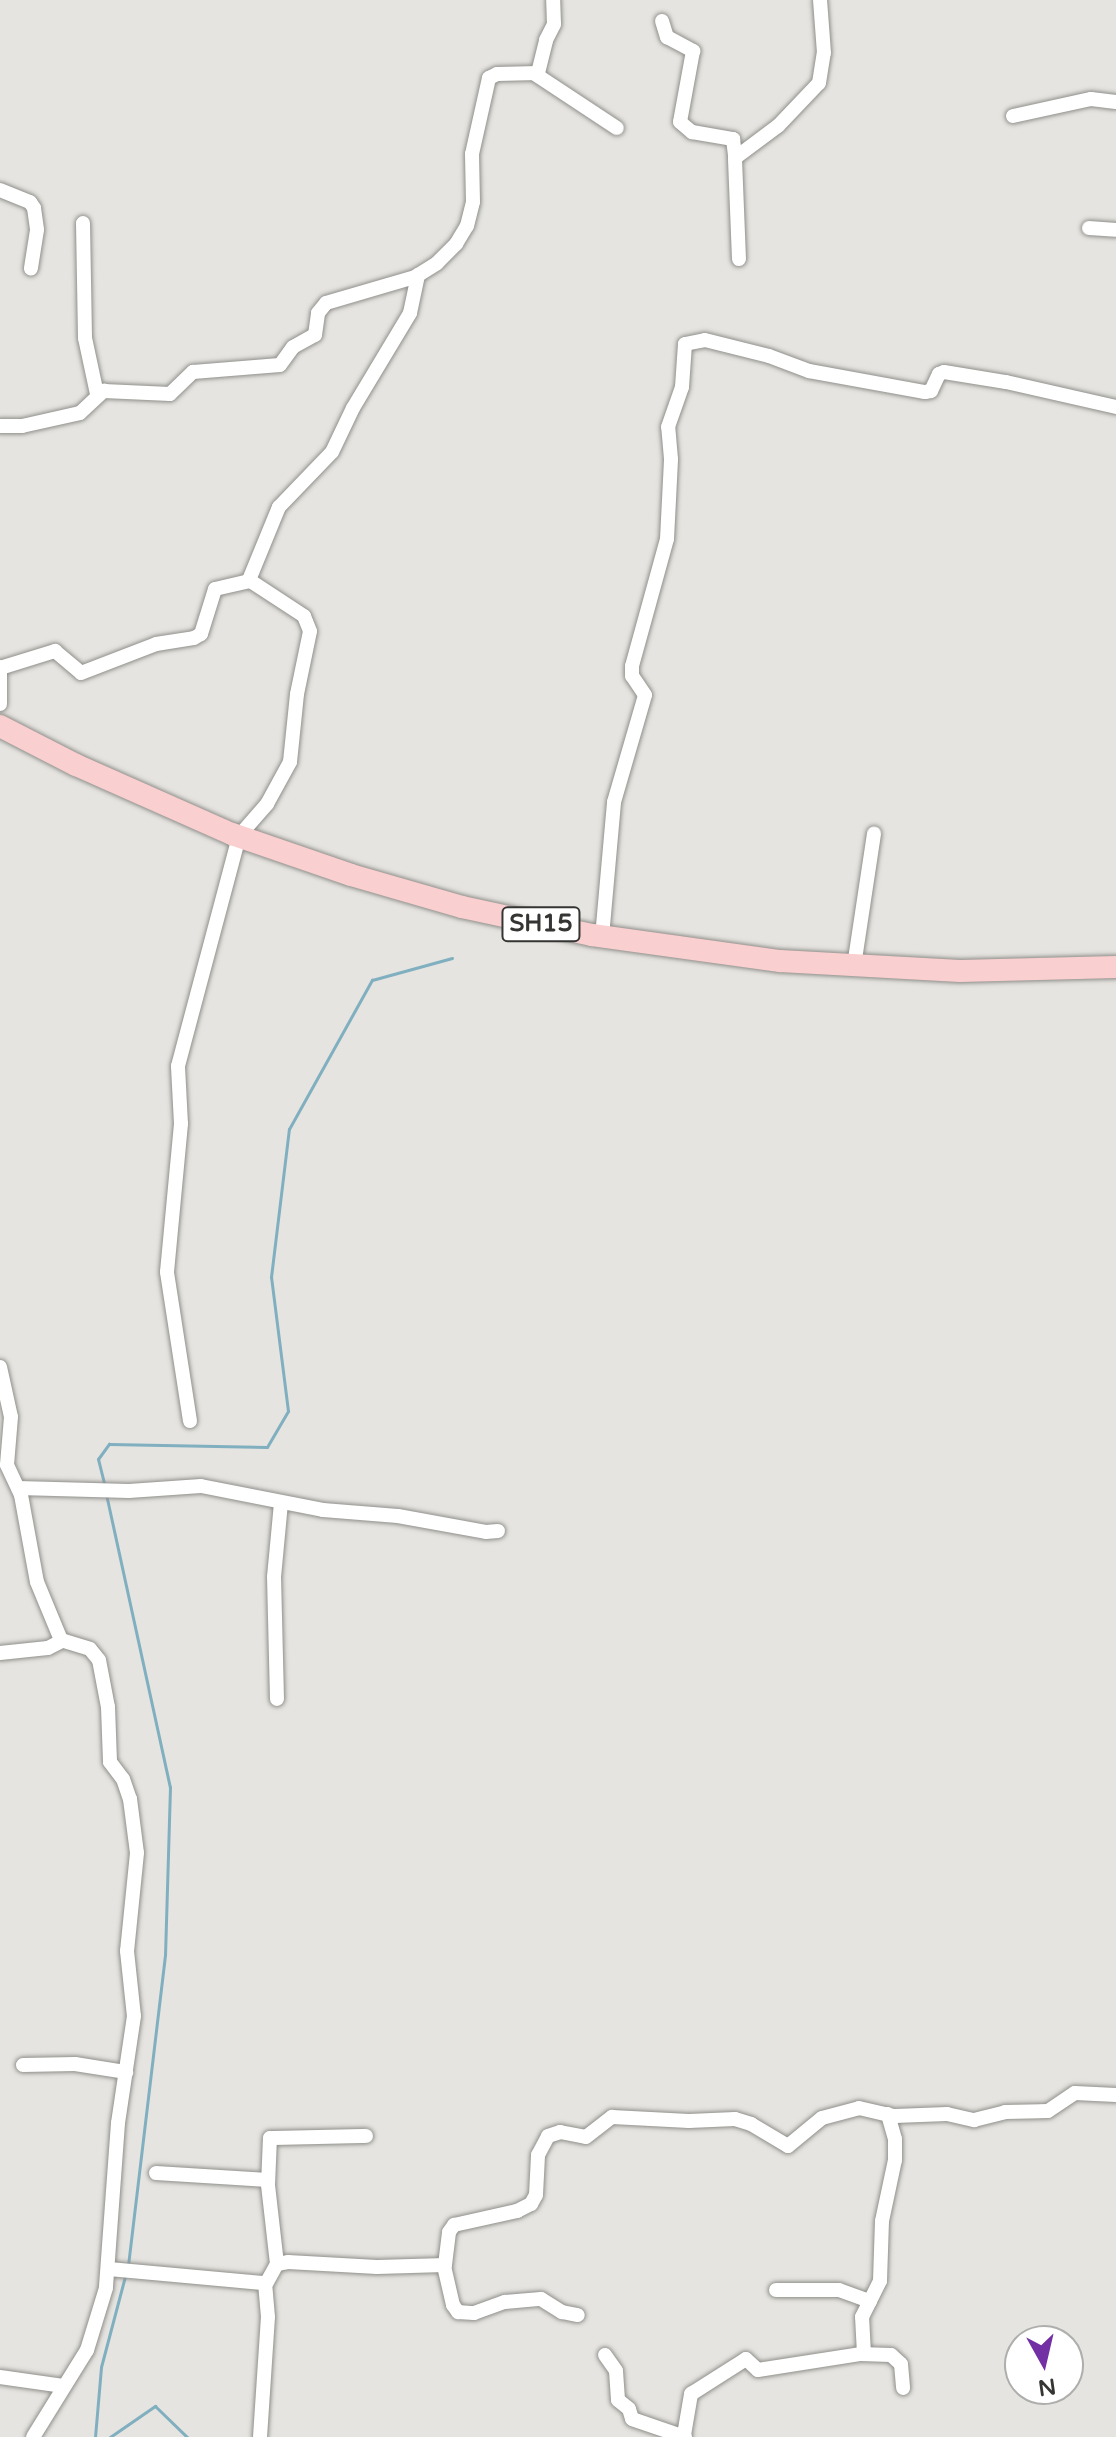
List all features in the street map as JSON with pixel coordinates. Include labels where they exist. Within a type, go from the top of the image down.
[{"type":"main road","name":"SH15","points":[[0,726],[89,771],[239,836],[351,875],[462,907],[602,937],[699,952],[854,966],[960,971],[1116,967]]},
{"type":"street","points":[[535,74],[540,69],[546,40],[554,24],[553,0]]},
{"type":"street","points":[[735,156],[778,126],[799,100],[818,86],[824,53],[820,0]]},
{"type":"street","points":[[662,21],[667,37],[693,51],[680,122],[692,132],[733,139],[739,259]]},
{"type":"street","points":[[0,426],[22,426],[80,413],[97,394],[116,389],[170,394],[193,372],[280,365],[293,347],[315,335],[318,313],[326,303],[418,275],[456,244],[467,226],[473,202],[472,154],[489,78],[497,74],[535,74],[617,128]]},
{"type":"street","points":[[1013,116],[1091,99],[1116,102]]},
{"type":"street","points":[[0,190],[30,202],[34,208],[37,230],[31,269]]},
{"type":"street","points":[[83,223],[85,338],[97,394]]},
{"type":"street","points":[[1089,228],[1116,230]]},
{"type":"street","points":[[249,581],[279,507],[332,452],[360,396],[410,313],[418,275]]},
{"type":"street","points":[[602,937],[614,802],[645,695],[632,676],[632,666],[667,539],[671,459],[668,427],[685,377],[685,344],[705,340],[769,356],[809,371],[925,392],[931,391],[939,374],[944,372],[1006,382],[1116,407]]},
{"type":"street","points":[[0,704],[0,668],[55,651],[78,674],[156,644],[197,637],[215,589],[249,581],[304,616],[310,626],[298,686],[290,762],[267,804],[239,836],[186,1029],[177,1075],[181,1124],[167,1272],[190,1421]]},
{"type":"street","points":[[854,966],[874,834]]},
{"type":"street","points":[[0,1367],[11,1417],[3,1465],[18,1488],[37,1582],[49,1617],[62,1641],[97,1654],[108,1707],[110,1762],[126,1786],[133,1812],[137,1859],[127,1951],[134,2007],[118,2123],[109,2269],[95,2330],[78,2367],[33,2437]]},
{"type":"street","points":[[18,1488],[129,1491],[201,1486],[335,1512],[417,1518],[486,1532],[498,1531]]},
{"type":"street","points":[[277,1699],[274,1577],[281,1503]]},
{"type":"street","points":[[0,1653],[48,1648],[62,1641]]},
{"type":"street","points":[[23,2065],[75,2064],[126,2072]]},
{"type":"street","points":[[578,2315],[562,2312],[541,2299],[505,2302],[474,2313],[458,2312],[453,2305],[444,2266],[449,2232],[454,2225],[517,2211],[531,2204],[536,2195],[538,2155],[545,2139],[555,2132],[586,2137],[606,2119],[617,2116],[689,2121],[735,2119],[751,2124],[788,2146],[826,2116],[864,2108],[888,2114],[940,2113],[974,2120],[1005,2112],[1048,2111],[1075,2093],[1116,2095]]},
{"type":"street","points":[[864,2354],[862,2317],[880,2281],[882,2221],[895,2160],[895,2139],[888,2114]]},
{"type":"street","points":[[260,2437],[268,2317],[265,2283],[277,2264],[268,2180],[272,2137],[366,2136]]},
{"type":"street","points":[[156,2173],[268,2180]]},
{"type":"street","points":[[277,2264],[315,2262],[377,2267],[444,2266]]},
{"type":"street","points":[[109,2269],[265,2283]]},
{"type":"street","points":[[776,2290],[839,2290],[870,2301]]},
{"type":"street","points":[[605,2355],[616,2371],[618,2400],[629,2409],[632,2419],[684,2436],[691,2394],[746,2359],[758,2370],[864,2354],[895,2357],[901,2364],[903,2388]]},
{"type":"street","points":[[0,2377],[63,2386]]},
{"type":"waterway","points":[[105,1487],[98,1459],[109,1444],[267,1447],[288,1411],[271,1277],[289,1129],[372,980],[452,958]]},
{"type":"waterway","points":[[106,1494],[170,1787],[165,1955],[128,2265]]},
{"type":"waterway","points":[[95,2437],[101,2367],[125,2276]]},
{"type":"waterway","points":[[110,2437],[155,2406],[187,2437]]}]
